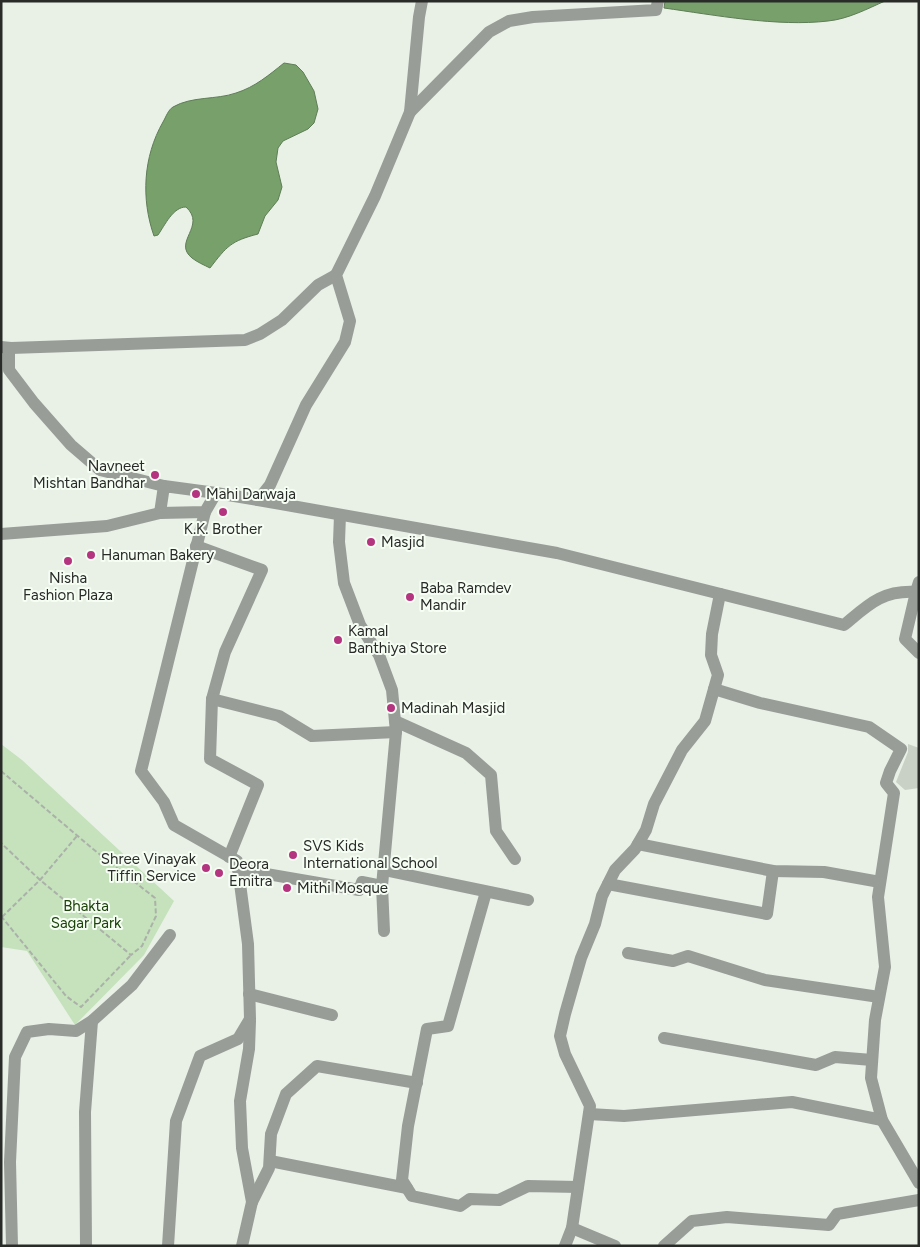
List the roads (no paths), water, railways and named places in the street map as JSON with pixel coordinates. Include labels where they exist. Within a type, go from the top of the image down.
[{"type":"street","points":[[422,1],[410,112],[375,196],[336,275],[318,284],[282,320],[260,334],[244,340],[5,348],[9,370],[34,403],[70,445],[100,470],[164,486],[258,500],[557,553],[844,625],[875,599],[917,587],[905,639],[919,653]]},
{"type":"street","points":[[410,112],[489,32],[509,21],[533,17],[656,10],[658,1]]},
{"type":"street","points":[[258,500],[270,485],[306,405],[345,342],[350,322],[336,275]]},
{"type":"street","points":[[160,512],[164,486]]},
{"type":"street","points":[[216,493],[205,512],[141,771],[164,802],[174,825],[237,861],[248,944],[250,1020],[249,1049],[240,1102],[242,1148],[252,1202]]},
{"type":"street","points":[[1,534],[107,526],[160,512],[205,512]]},
{"type":"street","points":[[340,515],[339,542],[344,583],[360,625],[379,655],[392,690],[396,726],[382,886],[384,931]]},
{"type":"street","points":[[196,546],[262,570],[225,652],[212,699],[210,760],[258,785],[229,857]]},
{"type":"street","points":[[565,1246],[572,1228],[590,1106],[565,1054],[560,1036],[581,958],[602,896],[615,870],[638,844],[646,830],[654,804],[682,750],[704,721],[718,674],[711,655],[712,634],[720,594]]},
{"type":"street","points":[[714,689],[760,703],[869,727],[901,749],[886,783],[894,793],[878,897],[885,967],[875,1020],[871,1078],[882,1120],[919,1183]]},
{"type":"street","points":[[212,699],[279,716],[312,736],[396,726],[466,753],[491,775],[496,831],[515,859]]},
{"type":"street","points":[[638,844],[773,871],[824,872],[880,882]]},
{"type":"street","points":[[238,869],[359,890],[362,882],[382,886]]},
{"type":"street","points":[[384,870],[528,900]]},
{"type":"street","points":[[608,884],[767,914],[773,871]]},
{"type":"street","points":[[486,892],[448,1026],[427,1029],[408,1126],[402,1180],[412,1196],[460,1206],[470,1199],[499,1200],[528,1186],[578,1187]]},
{"type":"street","points":[[12,1246],[6,1162],[15,1057],[27,1032],[49,1029],[76,1031],[92,1021],[132,985],[170,935]]},
{"type":"street","points":[[628,952],[673,961],[688,956],[765,980],[879,997]]},
{"type":"street","points":[[249,994],[332,1015]]},
{"type":"street","points":[[168,1246],[176,1121],[200,1056],[238,1039],[250,1020]]},
{"type":"street","points":[[86,1246],[85,1112],[92,1021]]},
{"type":"street","points":[[664,1038],[816,1065],[835,1057],[872,1060]]},
{"type":"street","points":[[242,1246],[252,1202],[269,1168],[271,1134],[286,1094],[317,1066],[416,1083]]},
{"type":"street","points":[[589,1114],[624,1116],[792,1102],[882,1120]]},
{"type":"street","points":[[270,1161],[407,1188]]},
{"type":"street","points":[[664,1246],[692,1221],[728,1217],[829,1225],[837,1214],[919,1200]]},
{"type":"street","points":[[572,1228],[616,1246]]},
{"type":"place","name":"Navneet Mishtan Bandhar","points":[[155,475]]},
{"type":"place","name":"Mahi Darwaja","points":[[196,494]]},
{"type":"place","name":"K.K. Brother","points":[[223,512]]},
{"type":"place","name":"Masjid","points":[[371,542]]},
{"type":"place","name":"Hanuman Bakery","points":[[91,555]]},
{"type":"place","name":"Nisha Fashion Plaza","points":[[68,561]]},
{"type":"place","name":"Baba Ramdev Mandir","points":[[410,597]]},
{"type":"place","name":"Kamal Banthiya Store","points":[[338,640]]},
{"type":"place","name":"Madinah Masjid","points":[[391,708]]},
{"type":"place","name":"SVS Kids International School","points":[[293,855]]},
{"type":"place","name":"Shree Vinayak Tiffin Service","points":[[206,868]]},
{"type":"place","name":"Deora Emitra","points":[[219,873]]},
{"type":"place","name":"Mithi Mosque","points":[[287,888]]},
{"type":"park label","name":"Bhakta Sagar Park","points":[[86,914]]}]
